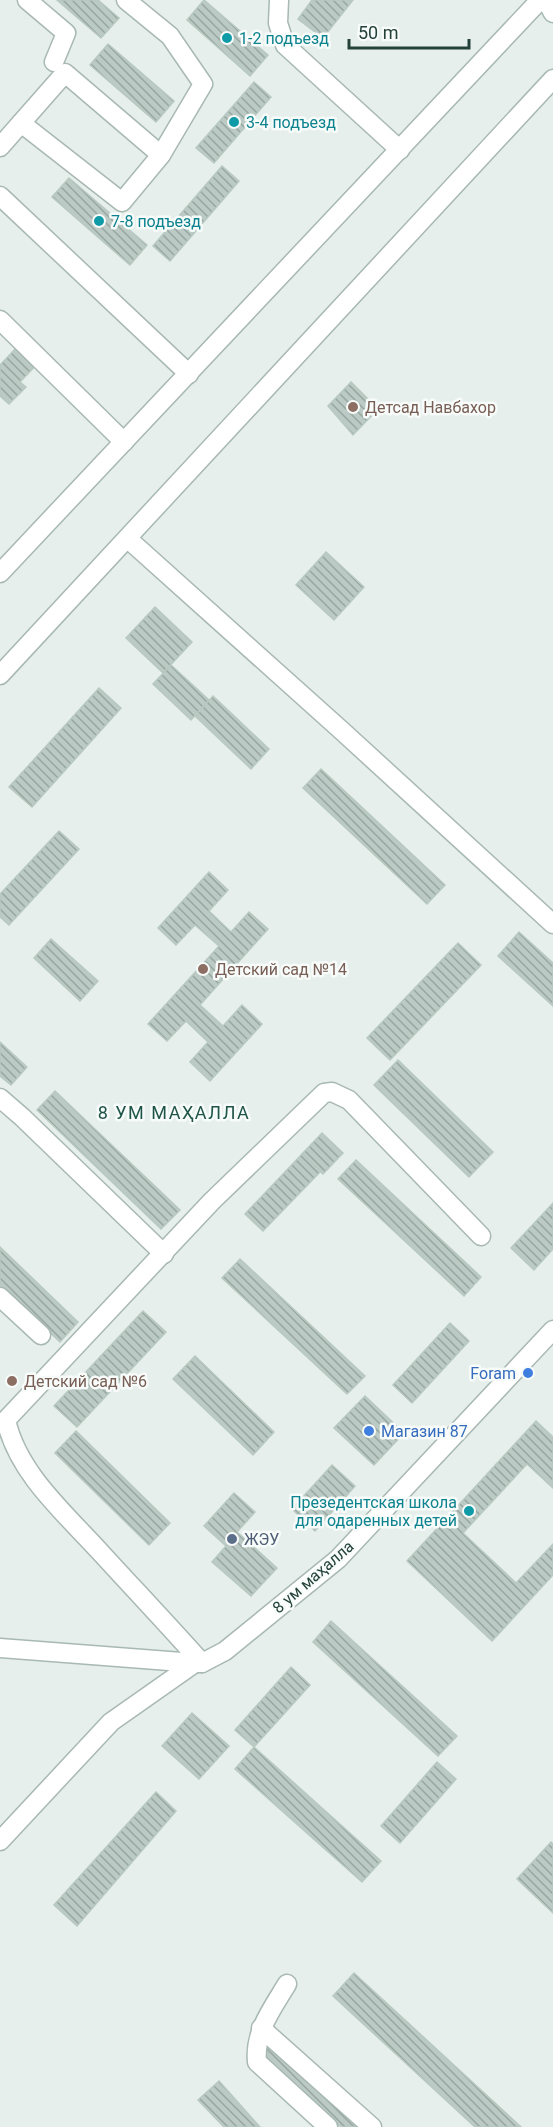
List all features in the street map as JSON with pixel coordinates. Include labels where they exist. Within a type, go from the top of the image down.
[{"type":"street","points":[[27,0],[66,33],[54,62]]},
{"type":"street","points":[[21,123],[122,202],[161,155],[203,84],[170,36],[126,0]]},
{"type":"street","points":[[279,0],[278,23],[285,45],[400,150]]},
{"type":"street","points":[[0,573],[540,0]]},
{"type":"street","points":[[546,0],[553,13]]},
{"type":"street","points":[[0,147],[65,72],[161,155]]},
{"type":"street","points":[[0,675],[553,79]]},
{"type":"street","points":[[0,196],[189,374]]},
{"type":"street","points":[[0,320],[124,442]]},
{"type":"street","points":[[128,539],[553,924]]},
{"type":"street","points":[[199,1663],[46,1493],[21,1460],[10,1437],[6,1420],[63,1356],[164,1254],[212,1201],[324,1093],[332,1092],[349,1100],[482,1236]]},
{"type":"street","points":[[0,1098],[31,1125],[164,1254]]},
{"type":"street","points":[[0,1297],[41,1335]]},
{"type":"street","name":"8 ум маҳалла","points":[[0,1841],[111,1722],[199,1663],[225,1652],[338,1559],[553,1330]]},
{"type":"street","points":[[0,1648],[199,1663]]},
{"type":"street","points":[[287,1984],[261,2028],[257,2040],[257,2062],[328,2127]]},
{"type":"street","points":[[261,2028],[372,2127]]},
{"type":"building","points":[[57,0],[98,0],[119,18],[101,38]]},
{"type":"building","name":"1-2 подъезд","points":[[204,0],[268,55],[250,76],[187,20]]},
{"type":"building","points":[[312,0],[353,0],[323,38],[298,19]]},
{"type":"building","points":[[108,44],[174,101],[156,122],[90,65]]},
{"type":"building","name":"3-4 подъезд","points":[[254,82],[271,97],[214,163],[196,148]]},
{"type":"building","points":[[222,166],[239,181],[170,261],[153,246]]},
{"type":"building","name":"7-8 подъезд","points":[[69,178],[147,245],[130,265],[52,197]]},
{"type":"building","points":[[19,345],[38,363],[20,382],[26,387],[9,404],[0,396],[0,365]]},
{"type":"building","name":"Детсад Навбахор","points":[[351,382],[378,409],[353,435],[328,406]]},
{"type":"building","points":[[326,552],[364,587],[334,620],[296,585]]},
{"type":"building","points":[[155,607],[192,642],[163,673],[126,638]]},
{"type":"building","points":[[171,665],[209,700],[191,720],[153,684]]},
{"type":"building","points":[[99,688],[121,708],[32,807],[9,787]]},
{"type":"building","points":[[213,696],[269,749],[251,769],[195,716]]},
{"type":"building","points":[[321,769],[445,885],[427,904],[303,788]]},
{"type":"building","points":[[59,831],[79,849],[9,925],[0,917],[0,894]]},
{"type":"building","points":[[209,872],[228,890],[209,911],[231,932],[249,912],[268,929],[200,1005],[223,1026],[242,1005],[262,1024],[210,1081],[190,1062],[208,1042],[186,1021],[167,1041],[148,1024],[219,946],[195,925],[176,945],[158,928]]},
{"type":"building","points":[[519,932],[553,963],[553,1006],[498,956]]},
{"type":"building","points":[[51,939],[98,981],[80,1001],[34,958]]},
{"type":"building","points":[[458,943],[481,965],[390,1060],[367,1038]]},
{"type":"building","points":[[0,1042],[27,1067],[11,1085],[0,1076]]},
{"type":"building","points":[[398,1060],[493,1152],[469,1177],[374,1085]]},
{"type":"building","points":[[55,1091],[180,1210],[161,1229],[37,1110]]},
{"type":"building","points":[[322,1133],[343,1153],[323,1174],[302,1154]]},
{"type":"building","points":[[302,1154],[321,1171],[263,1231],[245,1214]]},
{"type":"building","points":[[356,1160],[481,1277],[464,1296],[338,1179]]},
{"type":"building","points":[[553,1203],[553,1249],[534,1270],[511,1248]]},
{"type":"building","points":[[0,1247],[78,1322],[60,1342],[0,1285]]},
{"type":"building","points":[[240,1259],[365,1376],[347,1394],[222,1278]]},
{"type":"building","points":[[143,1311],[166,1332],[77,1427],[54,1406]]},
{"type":"building","points":[[450,1323],[469,1341],[412,1403],[393,1385]]},
{"type":"building","points":[[195,1356],[274,1432],[253,1455],[173,1379]]},
{"type":"building","name":"Магазин 87","points":[[365,1396],[404,1433],[374,1465],[334,1428]]},
{"type":"building","name":"Презедентская школа для одаренных детей","points":[[536,1421],[553,1437],[553,1488],[527,1464],[463,1533],[516,1583],[553,1544],[553,1575],[492,1641],[407,1561]]},
{"type":"building","points":[[76,1431],[170,1523],[149,1545],[55,1453]]},
{"type":"building","points":[[332,1465],[355,1486],[315,1531],[292,1509]]},
{"type":"building","name":"ЖЭУ","points":[[234,1493],[255,1512],[237,1532],[277,1568],[251,1596],[212,1562],[226,1546],[204,1526]]},
{"type":"building","points":[[331,1621],[457,1736],[438,1756],[313,1642]]},
{"type":"building","points":[[291,1667],[310,1685],[254,1747],[235,1730]]},
{"type":"building","points":[[192,1713],[229,1746],[199,1779],[162,1746]]},
{"type":"building","points":[[254,1747],[381,1861],[362,1882],[235,1769]]},
{"type":"building","points":[[437,1762],[456,1779],[400,1843],[381,1826]]},
{"type":"building","points":[[156,1792],[176,1811],[77,1926],[54,1905]]},
{"type":"building","points":[[551,1842],[553,1844],[553,1913],[517,1879]]},
{"type":"building","points":[[354,1973],[521,2127],[475,2127],[333,1996]]},
{"type":"building","points":[[272,2041],[364,2127],[341,2127],[262,2054]]},
{"type":"building","points":[[219,2081],[260,2127],[224,2127],[198,2100]]},
{"type":"place","name":"1-2 подъезд","points":[[227,38]]},
{"type":"place","name":"3-4 подъезд","points":[[234,122]]},
{"type":"place","name":"7-8 подъезд","points":[[99,221]]},
{"type":"place","name":"Детсад Навбахор","points":[[353,407]]},
{"type":"place","name":"Детский сад №14","points":[[203,969]]},
{"type":"place","name":"Foram","points":[[528,1373]]},
{"type":"place","name":"Детский сад №6","points":[[12,1381]]},
{"type":"place","name":"Магазин 87","points":[[369,1431]]},
{"type":"place","name":"Презедентская школа для одаренных детей","points":[[469,1511]]},
{"type":"place","name":"ЖЭУ","points":[[232,1539]]},
{"type":"district","name":"8 УМ МАҲАЛЛА","points":[[174,1112]]}]
